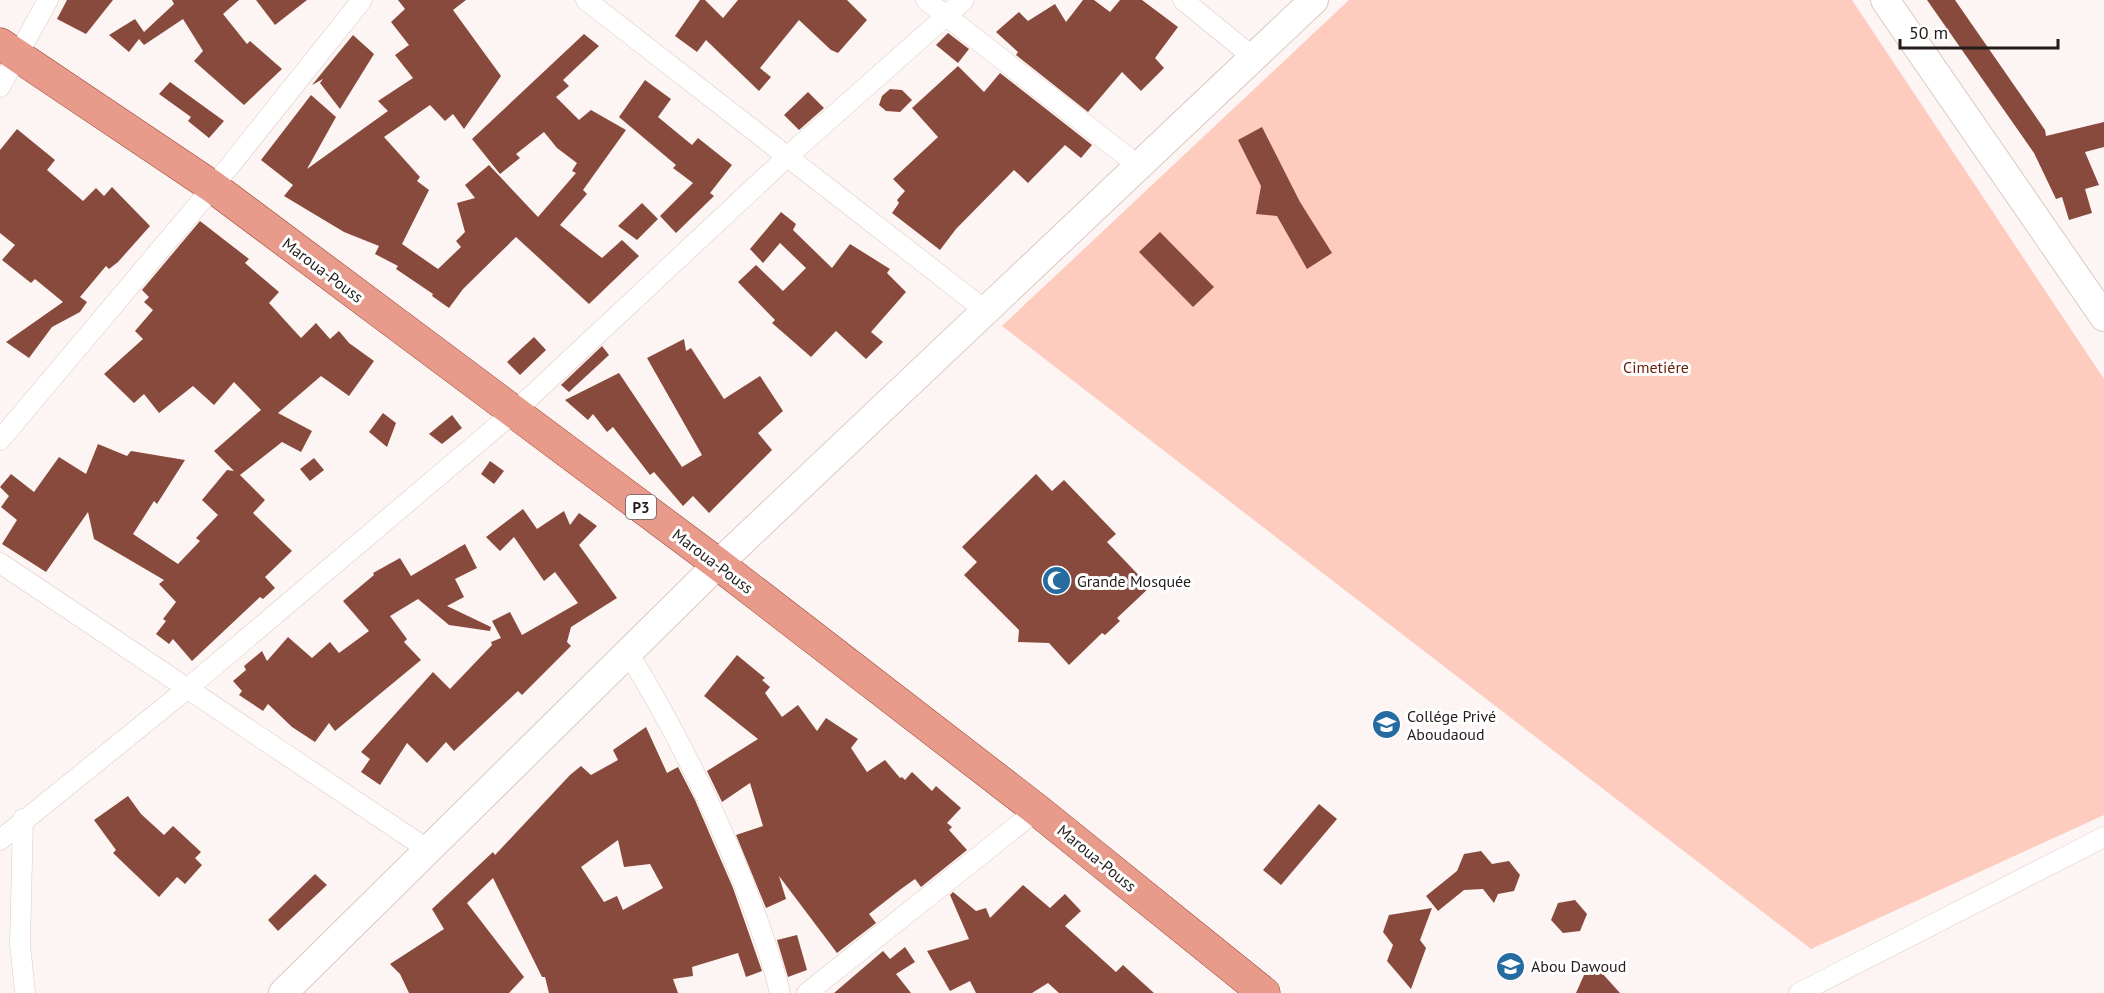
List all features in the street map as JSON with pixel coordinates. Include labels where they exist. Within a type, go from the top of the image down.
[{"type":"main road","points":[[283,993],[718,564],[1314,0]]},
{"type":"main road","points":[[1885,0],[2104,316]]},
{"type":"main road","name":"Maroua-Pouss","points":[[9,50],[213,187],[718,564],[1037,810],[1264,993]]},
{"type":"street","points":[[0,87],[9,50],[48,0]]},
{"type":"street","points":[[0,440],[213,187],[362,0]]},
{"type":"street","points":[[586,0],[986,311]]},
{"type":"street","points":[[926,0],[1140,167]]},
{"type":"street","points":[[0,840],[187,688],[514,412],[788,157],[964,0]]},
{"type":"street","points":[[1183,0],[1252,57]]},
{"type":"street","points":[[0,563],[427,849]]},
{"type":"street","points":[[629,654],[673,727],[714,808],[768,946],[780,993]]},
{"type":"street","points":[[807,993],[1037,810]]},
{"type":"street","points":[[24,819],[20,944],[25,993]]},
{"type":"street","points":[[1799,993],[2104,837]]},
{"type":"green space","name":"Cimetiére","points":[[1349,0],[1852,0],[2104,379],[2104,815],[1811,949],[1002,326]]},
{"type":"building","points":[[67,0],[113,0],[86,34],[57,19]]},
{"type":"building","points":[[172,0],[239,0],[223,14],[247,44],[250,41],[282,69],[244,105],[194,61],[203,51],[183,19],[144,45],[139,39],[129,52],[109,35],[135,19],[144,32],[174,4]]},
{"type":"building","points":[[256,0],[307,0],[275,25]]},
{"type":"building","points":[[398,0],[466,0],[453,10],[501,76],[464,129],[453,114],[445,121],[430,105],[384,137],[420,177],[417,181],[429,190],[402,244],[438,269],[461,247],[456,241],[465,232],[457,203],[475,198],[465,185],[489,165],[538,217],[576,173],[572,171],[577,163],[557,148],[544,132],[516,154],[520,158],[500,174],[472,139],[584,34],[599,46],[563,80],[569,86],[556,97],[579,120],[591,110],[626,130],[583,190],[587,194],[560,225],[602,258],[622,240],[639,256],[589,304],[516,237],[463,289],[449,308],[396,269],[398,266],[375,254],[379,246],[344,232],[284,196],[293,185],[261,160],[311,95],[336,117],[307,169],[388,111],[378,101],[413,78],[395,55],[409,45],[391,22],[405,9]]},
{"type":"building","points":[[700,0],[705,0],[723,18],[738,0],[847,0],[867,20],[838,53],[831,50],[799,20],[760,68],[771,77],[759,91],[706,40],[697,52],[675,36]]},
{"type":"building","points":[[1083,0],[1094,0],[1110,12],[1120,0],[1142,0],[1178,27],[1155,58],[1164,68],[1141,91],[1122,72],[1088,112],[1016,55],[1018,52],[996,32],[1019,12],[1028,21],[1055,4],[1066,22]]},
{"type":"building","points":[[1927,0],[1955,0],[2045,130],[2046,136],[2104,122],[2104,147],[2085,152],[2099,185],[2085,189],[2092,213],[2069,220],[2062,197],[2056,199],[2034,153]]},
{"type":"building","points":[[948,33],[969,49],[958,63],[936,45]]},
{"type":"building","points":[[353,35],[374,54],[340,109],[320,83],[323,79],[312,85]]},
{"type":"building","points":[[958,66],[984,92],[1000,73],[1092,145],[1081,158],[1065,145],[1028,183],[1014,170],[956,229],[940,250],[892,213],[899,203],[897,200],[905,191],[893,179],[938,137],[912,108]]},
{"type":"building","points":[[645,80],[671,99],[658,117],[692,145],[698,138],[732,165],[710,193],[714,196],[676,233],[660,216],[693,183],[673,168],[676,165],[619,117]]},
{"type":"building","points":[[170,82],[224,121],[209,138],[188,121],[191,117],[159,94]]},
{"type":"building","points":[[890,89],[902,90],[912,100],[900,112],[886,111],[879,105],[882,96]]},
{"type":"building","points":[[808,92],[824,108],[799,130],[784,115]]},
{"type":"building","points":[[1262,127],[1300,202],[1332,253],[1307,269],[1277,216],[1256,214],[1261,186],[1238,140]]},
{"type":"building","points":[[17,129],[55,160],[47,170],[83,201],[96,188],[104,196],[112,187],[150,226],[118,262],[109,269],[106,266],[80,297],[87,302],[80,312],[52,327],[29,358],[6,342],[63,302],[35,279],[31,283],[2,260],[15,245],[0,233],[0,150]]},
{"type":"building","points":[[642,203],[658,219],[637,240],[618,226]]},
{"type":"building","points":[[781,212],[796,224],[793,230],[832,268],[850,244],[890,269],[887,273],[906,292],[871,332],[883,342],[866,359],[836,331],[811,357],[772,323],[775,320],[738,282],[756,265],[783,291],[806,268],[780,243],[763,263],[750,249]]},
{"type":"building","points":[[200,221],[249,259],[245,263],[279,292],[269,303],[301,338],[316,323],[330,339],[339,331],[349,343],[374,361],[349,396],[321,376],[278,413],[312,431],[301,452],[282,442],[240,475],[265,500],[253,513],[292,551],[265,577],[275,588],[263,599],[260,597],[192,661],[173,639],[169,644],[156,634],[166,621],[163,619],[176,602],[159,584],[164,580],[94,539],[88,512],[46,572],[2,544],[17,520],[1,507],[9,496],[0,487],[11,474],[34,492],[59,457],[86,474],[98,444],[127,456],[131,451],[185,460],[157,504],[154,501],[133,534],[178,564],[200,541],[196,538],[218,515],[202,500],[227,470],[234,471],[214,451],[261,410],[234,382],[214,405],[193,386],[159,413],[144,394],[134,403],[104,374],[143,339],[135,331],[153,310],[144,302],[149,297],[142,290]]},
{"type":"building","points":[[1160,232],[1214,287],[1193,307],[1139,252]]},
{"type":"building","points":[[534,337],[546,350],[520,375],[507,362]]},
{"type":"building","points":[[684,339],[686,351],[691,348],[724,399],[760,376],[783,411],[758,433],[772,450],[709,513],[693,496],[683,506],[654,472],[650,475],[613,427],[607,432],[593,414],[588,420],[565,400],[619,373],[682,467],[702,455],[647,358]]},
{"type":"building","points":[[602,346],[609,355],[569,392],[561,385]]},
{"type":"building","points":[[383,413],[396,423],[387,447],[369,432]]},
{"type":"building","points":[[452,415],[462,428],[442,444],[429,434]]},
{"type":"building","points":[[314,458],[324,470],[310,481],[300,469]]},
{"type":"building","points":[[490,461],[504,471],[494,484],[481,474]]},
{"type":"building","points":[[1036,474],[1052,491],[1064,480],[1116,534],[1107,542],[1150,587],[1117,618],[1120,621],[1105,635],[1102,633],[1069,665],[1049,643],[1018,642],[1019,630],[964,575],[977,562],[962,547]]},
{"type":"building","points":[[523,509],[537,529],[564,511],[570,525],[579,513],[597,526],[579,545],[617,598],[571,627],[567,642],[571,646],[522,695],[518,691],[454,751],[446,742],[427,763],[407,743],[380,785],[361,772],[370,759],[361,752],[433,672],[450,689],[492,645],[491,642],[501,638],[492,621],[510,612],[522,635],[578,603],[555,572],[544,581],[514,537],[500,551],[486,537]]},
{"type":"building","points":[[465,544],[477,568],[455,579],[464,597],[447,606],[491,627],[490,631],[449,625],[418,599],[390,616],[407,639],[404,642],[421,660],[335,731],[329,723],[315,742],[292,727],[268,704],[263,711],[239,695],[242,691],[233,681],[246,670],[244,666],[262,651],[267,661],[288,637],[312,658],[330,642],[339,653],[369,631],[343,601],[374,575],[373,573],[400,558],[411,576]]},
{"type":"building","points":[[737,655],[765,678],[762,680],[770,687],[765,693],[782,717],[798,705],[817,731],[826,718],[858,739],[851,748],[867,772],[885,760],[900,778],[905,780],[912,772],[932,791],[936,786],[961,808],[947,823],[952,827],[949,830],[967,850],[921,887],[915,879],[869,914],[876,923],[837,953],[779,876],[786,899],[766,908],[736,835],[763,826],[750,783],[722,802],[707,771],[758,739],[704,696]]},
{"type":"building","points":[[646,727],[667,773],[678,767],[695,800],[733,888],[762,971],[746,977],[738,953],[692,967],[693,976],[673,979],[678,993],[549,993],[545,977],[542,977],[493,878],[467,903],[524,977],[509,993],[409,993],[400,974],[390,964],[444,929],[432,909],[493,852],[495,855],[581,766],[591,775],[618,760],[613,750]],"holes":[[[618,840],[624,867],[650,864],[663,888],[623,910],[617,896],[604,902],[581,867]]]},
{"type":"building","points":[[128,796],[141,814],[164,835],[173,826],[201,852],[195,858],[202,865],[185,884],[177,877],[159,897],[113,853],[116,850],[94,820]]},
{"type":"building","points":[[1319,804],[1337,819],[1281,885],[1263,870]]},
{"type":"building","points":[[1481,851],[1492,864],[1509,861],[1520,875],[1514,891],[1498,894],[1494,903],[1483,889],[1464,890],[1438,911],[1426,896],[1457,871],[1464,854]]},
{"type":"building","points":[[315,874],[327,885],[278,931],[268,920]]},
{"type":"building","points":[[1023,885],[1050,908],[1065,894],[1081,911],[1065,926],[1116,972],[1123,965],[1154,993],[1059,993],[1048,983],[1032,993],[976,993],[970,981],[950,991],[927,951],[969,939],[950,895],[953,892],[976,911],[986,908],[990,918]]},
{"type":"building","points":[[1575,900],[1587,914],[1580,931],[1563,933],[1551,920],[1558,903]]},
{"type":"building","points":[[1432,908],[1420,940],[1426,948],[1411,989],[1387,961],[1393,945],[1383,932],[1389,915]]},
{"type":"building","points":[[797,935],[807,970],[788,977],[777,940]]},
{"type":"building","points":[[905,947],[915,962],[896,974],[911,993],[834,993],[883,951],[890,959]]},
{"type":"building","points":[[1601,972],[1620,993],[1576,993],[1584,975]]},
{"type":"place","name":"Grande Mosquée","points":[[1056,581]]},
{"type":"place","name":"Collége Privé Aboudaoud","points":[[1386,725]]},
{"type":"place","name":"Abou Dawoud","points":[[1510,966]]}]
